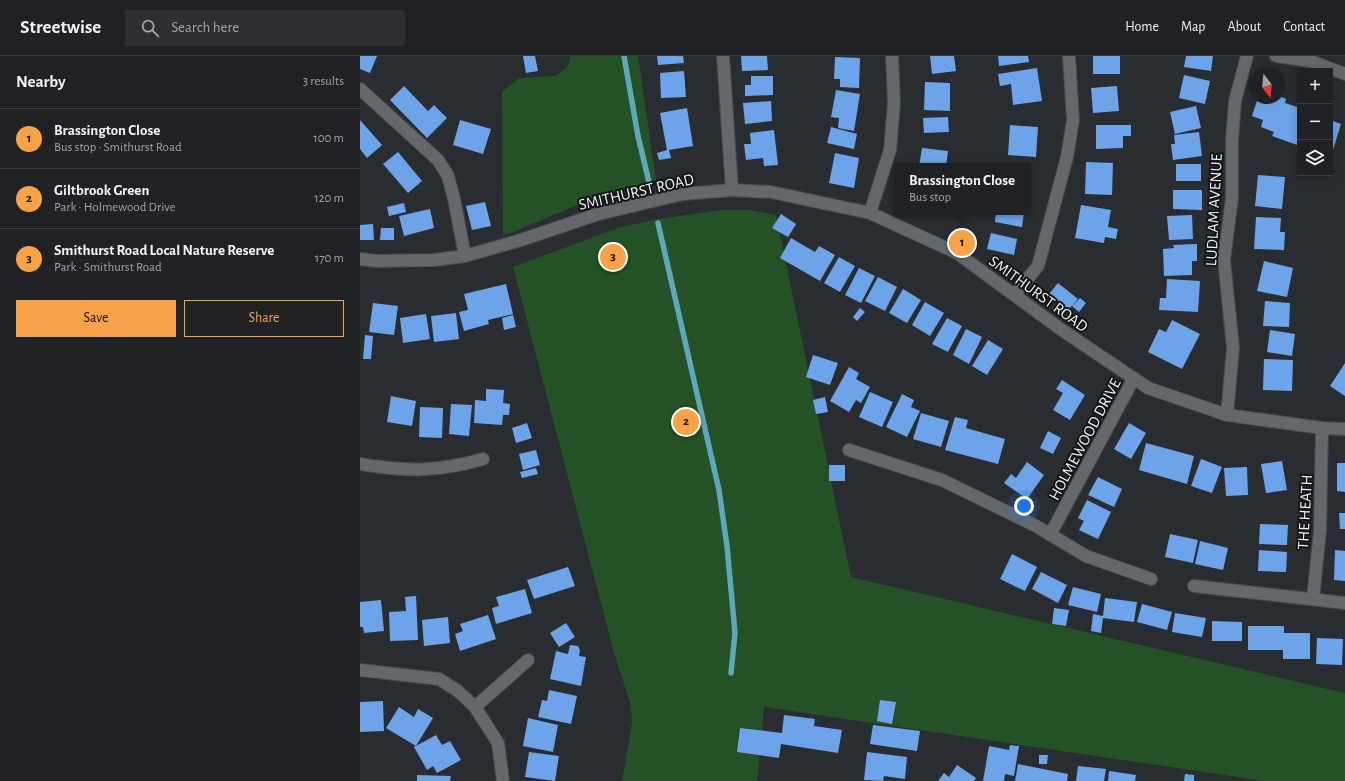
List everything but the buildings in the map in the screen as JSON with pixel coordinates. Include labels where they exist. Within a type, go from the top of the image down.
[{"type":"street","points":[[723,56],[732,190]]},
{"type":"street","points":[[870,213],[890,150],[894,103],[892,56]]},
{"type":"street","points":[[1014,295],[1038,266],[1067,157],[1073,120],[1069,56]]},
{"type":"street","name":"LUDLAM AVENUE","points":[[1227,415],[1233,348],[1224,260],[1232,198],[1232,140],[1235,101],[1247,56]]},
{"type":"street","points":[[1276,56],[1310,61],[1345,74]]},
{"type":"street","points":[[360,90],[438,160],[448,176],[465,256]]},
{"type":"street","name":"SMITHURST ROAD","points":[[360,259],[376,261],[412,260],[465,256],[521,240],[598,214],[683,194],[732,190],[771,192],[870,213],[957,253],[1059,328],[1148,388],[1227,415],[1322,428],[1345,429]]},
{"type":"street","name":"HOLMEWOOD DRIVE","points":[[1050,535],[1134,378]]},
{"type":"street","name":"THE HEATH","points":[[1313,598],[1320,531],[1322,428]]},
{"type":"street","points":[[849,450],[942,480],[1050,535],[1086,556],[1151,579]]},
{"type":"street","points":[[360,464],[392,470],[424,470],[460,466],[483,459]]},
{"type":"street","points":[[1194,586],[1313,598],[1345,603]]},
{"type":"street","points":[[475,707],[528,660]]},
{"type":"street","points":[[360,670],[439,679],[458,692],[475,707],[498,743],[503,781]]},
{"type":"green space","points":[[571,56],[638,56],[656,180],[594,198],[503,236],[502,92],[519,78],[556,76],[567,67]]},
{"type":"green space","points":[[720,210],[750,210],[776,215],[851,577],[1345,693],[1345,781],[1265,781],[764,707],[757,781],[622,781],[632,722],[630,702],[614,653],[513,267],[618,228],[653,220]]},
{"type":"waterway","points":[[624,56],[638,136],[649,182]]},
{"type":"waterway","points":[[658,223],[719,490],[727,546],[735,633],[731,673]]},
{"type":"place","name":"Brassington Close","points":[[962,243]]},
{"type":"place","name":"Smithurst Road Local Nature Reserve","points":[[613,257]]},
{"type":"place","name":"Giltbrook Green","points":[[686,422]]}]
